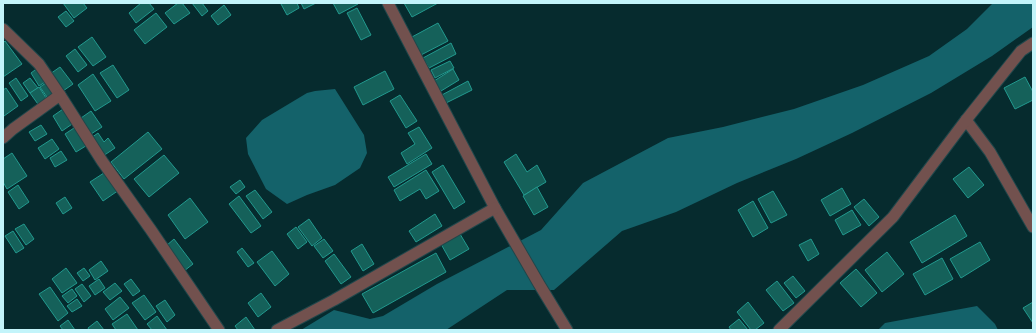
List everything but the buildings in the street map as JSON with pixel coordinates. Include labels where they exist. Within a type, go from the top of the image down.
[{"type":"street","points":[[388,3],[495,208],[567,330]]},
{"type":"street","points":[[3,29],[39,64],[60,94],[102,161],[219,330]]},
{"type":"street","points":[[779,330],[893,216],[1021,51],[1033,42]]},
{"type":"street","points":[[3,138],[60,94]]},
{"type":"street","points":[[966,120],[990,152],[1033,228]]},
{"type":"street","points":[[276,330],[334,300],[495,208]]},
{"type":"water","points":[[993,3],[1033,3],[1033,27],[992,56],[931,93],[852,133],[796,159],[737,183],[676,212],[622,231],[554,290],[507,290],[446,330],[301,330],[334,310],[370,319],[383,316],[437,284],[541,230],[583,183],[668,138],[723,127],[794,109],[863,85],[929,56],[967,29]]},
{"type":"water","points":[[335,89],[364,135],[367,153],[360,168],[335,185],[287,204],[266,189],[248,154],[246,138],[262,120],[307,93]]},
{"type":"water","points":[[977,306],[995,324],[998,330],[878,330],[885,323]]}]
